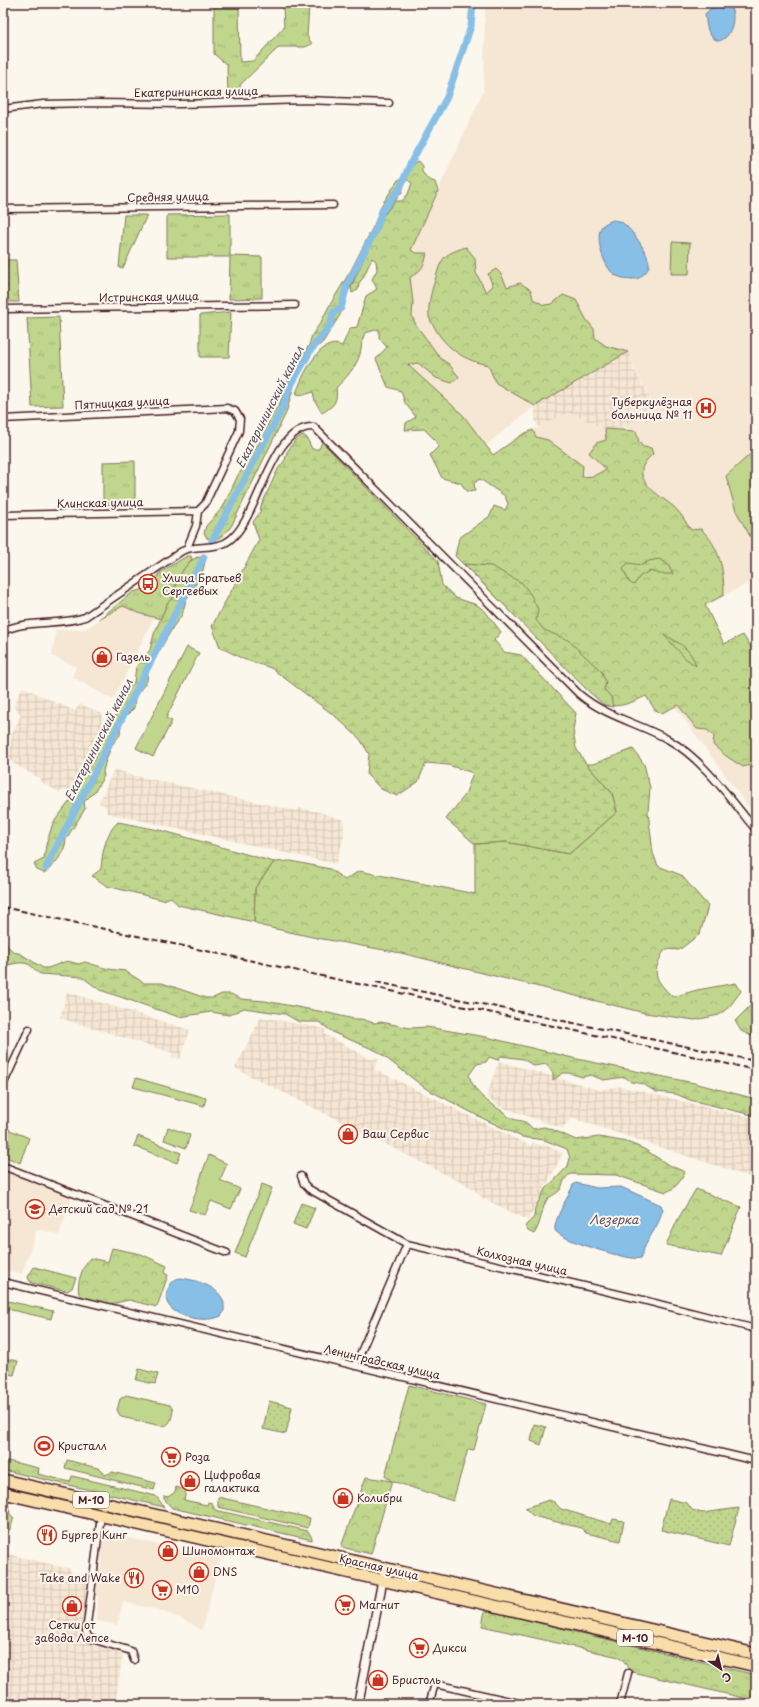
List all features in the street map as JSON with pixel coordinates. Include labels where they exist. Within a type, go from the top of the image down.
[{"type":"highway","name":"Красная улица","points":[[3,1480],[756,1654]]},
{"type":"highway","name":"Красная улица","points":[[3,1493],[756,1666]]},
{"type":"main road","points":[[358,1704],[385,1568]]},
{"type":"street","name":"Екатерининская улица","points":[[3,109],[43,104],[88,103],[180,104],[304,100],[389,103]]},
{"type":"street","name":"Средняя улица","points":[[3,209],[332,205]]},
{"type":"street","name":"Истринская улица","points":[[3,309],[295,306]]},
{"type":"street","name":"Пятницкая улица","points":[[3,419],[227,408],[234,410],[239,416],[241,423],[239,431],[205,504],[198,511]]},
{"type":"street","points":[[3,631],[20,626],[74,620],[85,617],[167,560],[187,548],[224,544],[231,539],[243,524],[286,442],[299,430],[314,427],[579,694],[607,713],[659,735],[684,750],[711,777],[756,830]]},
{"type":"street","name":"Клинская улица","points":[[3,515],[198,511]]},
{"type":"street","points":[[187,548],[196,526],[198,511]]},
{"type":"street","points":[[3,1085],[29,1029]]},
{"type":"street","points":[[3,1166],[227,1253]]},
{"type":"street","name":"Колхозная улица","points":[[301,1176],[304,1184],[309,1189],[407,1244],[639,1299],[756,1329]]},
{"type":"street","points":[[355,1366],[407,1244]]},
{"type":"street","name":"Ленинградская улица","points":[[3,1282],[756,1461]]},
{"type":"street","points":[[101,1515],[86,1632],[89,1638],[131,1651],[134,1660]]},
{"type":"street","points":[[620,1704],[628,1673]]},
{"type":"street","points":[[429,1704],[435,1684],[523,1704]]},
{"type":"shaded area","name":"Туберкулёзная больница № 11","points":[[485,3],[756,3],[756,449],[726,476],[736,511],[756,547],[756,579],[705,605],[724,644],[743,635],[756,655],[756,817],[579,576],[523,434],[569,413],[605,429],[634,422],[658,410],[633,367],[632,359],[535,406],[486,445],[463,415],[379,339],[378,321],[483,92]]},
{"type":"shaded area","points":[[628,352],[632,359],[633,368],[658,411],[619,428],[605,429],[569,413],[538,427],[535,421],[535,406]]},
{"type":"shaded area","points":[[123,606],[141,614],[154,617],[113,700],[72,677],[76,667],[52,656],[56,630],[85,629]]},
{"type":"shaded area","points":[[22,687],[75,711],[80,704],[103,714],[102,727],[70,789],[59,792],[43,783],[39,778],[14,764],[9,758],[12,734],[21,715],[14,706]]},
{"type":"shaded area","points":[[114,769],[131,775],[298,811],[299,808],[319,812],[344,820],[344,836],[336,864],[107,813],[105,805],[99,803]]},
{"type":"shaded area","points":[[67,992],[190,1030],[180,1059],[172,1057],[173,1053],[60,1018]]},
{"type":"shaded area","points":[[261,1017],[326,1030],[324,1034],[373,1060],[375,1057],[379,1059],[374,1069],[531,1146],[533,1142],[541,1146],[543,1144],[563,1153],[528,1220],[482,1198],[474,1189],[235,1068]]},
{"type":"shaded area","points":[[499,1061],[600,1090],[619,1086],[756,1119],[756,1179],[572,1118],[562,1128],[498,1106],[486,1096]]},
{"type":"shaded area","name":"Детский сад № 21","points":[[3,1171],[72,1197],[59,1235],[37,1229],[22,1274],[3,1269]]},
{"type":"shaded area","points":[[104,1532],[220,1559],[202,1630],[180,1618],[155,1609],[123,1602],[117,1625],[97,1621],[98,1596],[94,1595],[102,1561],[99,1560]]},
{"type":"shaded area","points":[[3,1553],[71,1569],[71,1573],[85,1575],[88,1578],[81,1639],[123,1652],[115,1704],[3,1704]]},
{"type":"green space","points":[[300,3],[312,3],[309,6],[307,36],[312,44],[305,47],[279,47],[240,85],[240,95],[228,96],[227,65],[214,54],[214,6],[239,6],[240,62],[253,61],[284,27],[283,7]]},
{"type":"green space","points":[[418,161],[422,166],[422,172],[429,180],[435,182],[438,191],[411,250],[416,253],[427,253],[422,268],[410,277],[413,303],[412,316],[416,325],[441,359],[449,364],[459,377],[452,383],[436,378],[418,363],[408,365],[463,415],[493,455],[523,434],[533,430],[536,437],[548,440],[583,466],[582,477],[594,476],[606,469],[589,453],[596,443],[606,440],[605,429],[636,431],[639,442],[643,447],[651,448],[653,454],[645,463],[642,471],[646,483],[651,489],[677,509],[691,530],[701,529],[713,543],[720,559],[724,595],[705,605],[724,644],[743,635],[756,655],[756,754],[754,764],[743,767],[726,756],[713,745],[714,736],[707,730],[697,729],[678,705],[662,713],[655,710],[646,696],[625,704],[615,706],[604,705],[455,556],[459,538],[490,516],[494,506],[505,510],[508,504],[505,496],[480,479],[474,483],[475,491],[467,492],[461,483],[442,478],[430,455],[438,447],[435,440],[424,429],[405,430],[406,423],[416,417],[405,403],[401,391],[388,387],[376,359],[387,347],[379,339],[379,329],[365,333],[358,359],[350,372],[336,388],[336,400],[330,408],[322,413],[315,401],[313,392],[304,395],[296,394],[302,378],[319,352],[334,344],[342,346],[350,328],[357,327],[366,296],[377,289],[372,279],[377,270],[376,261],[372,258],[363,278],[359,283],[358,290],[352,293],[351,287],[383,216],[395,201],[402,201],[408,194],[412,183],[406,179],[407,174],[410,168]]},
{"type":"green space","points":[[403,178],[405,183],[402,192],[383,216],[345,299],[340,315],[323,342],[312,352],[296,379],[286,413],[232,525],[223,535],[212,541],[207,538],[204,533],[206,526],[223,507],[238,475],[260,441],[273,413],[279,405],[292,370],[298,364],[295,359],[302,357],[309,345],[312,335],[351,270],[374,225],[381,206],[398,180]]},
{"type":"green space","points":[[230,214],[230,256],[262,257],[262,298],[229,299],[230,257],[167,257],[167,215]]},
{"type":"green space","points":[[124,215],[147,215],[123,268],[119,268]]},
{"type":"green space","points":[[672,242],[690,243],[689,274],[671,274]]},
{"type":"green space","points":[[466,247],[475,258],[476,273],[486,292],[493,286],[488,274],[496,269],[501,274],[507,287],[520,283],[531,290],[533,299],[544,305],[552,304],[563,295],[576,300],[586,319],[594,329],[595,338],[606,346],[628,352],[535,406],[496,383],[488,365],[472,361],[458,354],[441,337],[429,317],[431,294],[437,272],[444,258],[452,252]]},
{"type":"green space","points":[[3,260],[16,260],[19,302],[3,302]]},
{"type":"green space","points":[[231,312],[229,357],[200,357],[200,315]]},
{"type":"green space","points":[[59,317],[63,406],[32,407],[27,318]]},
{"type":"green space","points":[[303,435],[307,438],[312,449],[319,449],[322,442],[438,561],[442,585],[456,598],[477,605],[485,611],[501,632],[494,640],[504,652],[521,655],[576,713],[573,730],[576,748],[586,764],[612,793],[617,812],[569,854],[506,842],[475,844],[446,819],[465,795],[473,773],[448,765],[426,763],[418,782],[397,796],[381,789],[367,775],[369,754],[360,739],[335,716],[271,668],[243,659],[220,647],[212,626],[259,540],[253,522],[260,512],[261,506],[278,469],[285,460],[287,452],[296,439]]},
{"type":"green space","points":[[756,449],[756,547],[736,511],[726,476]]},
{"type":"green space","points":[[135,461],[135,506],[103,504],[103,462]]},
{"type":"green space","points":[[187,556],[191,556],[192,559],[182,572],[175,588],[173,599],[168,602],[161,619],[141,614],[123,606],[99,619],[133,592],[145,589],[154,582],[159,573]]},
{"type":"green space","points":[[197,557],[206,558],[202,574],[186,600],[182,615],[173,627],[148,672],[147,681],[135,697],[134,708],[125,717],[121,724],[120,735],[112,745],[106,760],[103,771],[104,776],[95,791],[84,802],[85,809],[66,839],[64,849],[59,858],[52,867],[44,873],[37,870],[34,864],[44,859],[46,845],[53,823],[70,801],[85,772],[95,760],[99,745],[105,740],[107,735],[107,726],[115,718],[119,703],[134,682],[136,667],[150,650],[154,634],[168,602],[173,598],[180,574],[192,560]]},
{"type":"green space","points":[[659,559],[668,565],[673,574],[659,574],[650,571],[640,576],[634,585],[629,582],[623,568],[628,563],[642,565],[649,561]]},
{"type":"green space","points":[[464,564],[491,566],[522,583],[531,595],[538,610],[536,620],[544,630],[568,640],[602,672],[606,683],[604,689],[611,697],[613,707],[604,705],[587,690]]},
{"type":"green space","points":[[664,635],[684,647],[691,655],[696,666],[685,658]]},
{"type":"green space","points":[[187,647],[199,653],[166,718],[172,721],[153,757],[136,748]]},
{"type":"green space","points":[[633,749],[644,764],[650,788],[648,812],[653,853],[658,866],[681,875],[708,906],[700,934],[679,950],[665,949],[656,970],[658,980],[673,997],[697,990],[736,983],[741,991],[730,1006],[719,1015],[695,1020],[645,1013],[401,953],[317,938],[262,926],[254,922],[255,888],[274,862],[291,861],[330,869],[345,880],[359,871],[475,894],[475,844],[506,842],[569,854],[617,812],[612,793],[586,764],[593,764]]},
{"type":"green space","points":[[118,822],[164,831],[274,862],[255,888],[254,922],[178,905],[171,897],[163,900],[107,886],[92,876],[101,869],[102,856],[110,831]]},
{"type":"green space","points":[[7,946],[14,952],[21,954],[43,968],[48,968],[67,961],[79,964],[85,962],[108,969],[125,971],[144,983],[162,983],[206,998],[213,998],[222,994],[231,994],[241,999],[265,1001],[354,1019],[361,1019],[374,1023],[381,1022],[410,1028],[427,1027],[486,1037],[577,1059],[694,1083],[756,1099],[756,1116],[690,1100],[676,1094],[656,1092],[643,1084],[631,1082],[625,1077],[603,1080],[591,1075],[582,1077],[569,1073],[563,1073],[553,1080],[553,1074],[547,1064],[534,1066],[523,1059],[501,1056],[498,1060],[489,1057],[486,1062],[477,1064],[469,1075],[471,1081],[482,1096],[512,1119],[524,1122],[530,1125],[533,1129],[544,1127],[576,1140],[599,1137],[627,1142],[644,1149],[667,1164],[685,1172],[678,1184],[666,1192],[616,1175],[568,1175],[559,1191],[546,1201],[534,1234],[528,1231],[525,1226],[534,1217],[535,1208],[544,1191],[568,1166],[570,1158],[567,1149],[544,1140],[522,1137],[480,1117],[425,1088],[377,1051],[334,1033],[319,1022],[299,1022],[285,1014],[244,1008],[229,1015],[211,1012],[179,1017],[100,990],[82,977],[41,974],[25,963],[3,967],[3,948]]},
{"type":"green space","points":[[756,991],[756,1038],[741,1031],[735,1021],[751,1005]]},
{"type":"green space","points":[[136,1078],[206,1098],[204,1106],[133,1087]]},
{"type":"green space","points":[[3,1127],[29,1138],[20,1163],[6,1157],[10,1144],[3,1141]]},
{"type":"green space","points":[[168,1127],[190,1135],[186,1148],[164,1140]]},
{"type":"green space","points":[[138,1136],[181,1153],[177,1163],[134,1146]]},
{"type":"green space","points":[[209,1155],[227,1164],[220,1180],[240,1189],[231,1209],[211,1201],[205,1215],[189,1210]]},
{"type":"green space","points":[[262,1184],[272,1188],[245,1257],[235,1253]]},
{"type":"green space","points":[[696,1189],[741,1207],[721,1256],[666,1245],[678,1219]]},
{"type":"green space","points":[[301,1203],[315,1208],[306,1229],[293,1224]]},
{"type":"green space","points":[[112,1248],[141,1254],[167,1266],[164,1273],[168,1275],[157,1307],[129,1300],[110,1304],[83,1297],[79,1294],[79,1280],[87,1261],[90,1258],[108,1262]]},
{"type":"green space","points":[[34,1267],[76,1278],[72,1288],[67,1291],[32,1283],[28,1277]]},
{"type":"green space","points":[[3,1300],[53,1311],[51,1319],[3,1308]]},
{"type":"green space","points":[[3,1358],[18,1361],[14,1375],[3,1373]]},
{"type":"green space","points":[[139,1369],[158,1374],[155,1384],[136,1380]]},
{"type":"green space","points":[[409,1385],[486,1404],[474,1450],[468,1449],[453,1501],[392,1481],[385,1476]]},
{"type":"green space","points":[[126,1395],[170,1405],[173,1410],[169,1423],[162,1426],[121,1417],[117,1410],[120,1399]]},
{"type":"green space","points":[[269,1401],[292,1407],[286,1434],[263,1429]]},
{"type":"green space","points":[[534,1424],[546,1427],[541,1445],[531,1441]]},
{"type":"green space","points":[[3,1460],[39,1468],[38,1474],[70,1482],[72,1476],[156,1496],[164,1507],[3,1470]]},
{"type":"green space","points":[[67,1460],[101,1469],[105,1475],[112,1472],[156,1483],[154,1490],[65,1468]]},
{"type":"green space","points":[[366,1477],[392,1481],[371,1554],[341,1547]]},
{"type":"green space","points":[[176,1487],[186,1490],[184,1500],[207,1505],[208,1502],[212,1503],[215,1510],[308,1531],[312,1540],[172,1508],[164,1499],[164,1496],[168,1497],[175,1492]]},
{"type":"green space","points":[[218,1497],[310,1518],[308,1528],[218,1507]]},
{"type":"green space","points":[[669,1499],[687,1503],[692,1510],[702,1513],[739,1508],[729,1546],[661,1530]]},
{"type":"green space","points":[[549,1500],[554,1502],[561,1509],[611,1524],[613,1519],[624,1521],[620,1541],[586,1533],[581,1528],[533,1516],[525,1508]]},
{"type":"green space","points":[[3,1503],[8,1504],[10,1514],[14,1518],[9,1531],[3,1535]]},
{"type":"green space","points":[[485,1610],[756,1675],[756,1692],[748,1699],[632,1672],[619,1657],[482,1626]]},
{"type":"water","points":[[720,4],[730,7],[733,21],[732,27],[726,37],[723,40],[718,41],[709,33],[705,14],[711,8]]},
{"type":"water","points":[[613,220],[623,223],[628,228],[647,255],[649,266],[645,273],[639,278],[627,279],[615,275],[607,266],[601,252],[599,237],[602,226]]},
{"type":"water","name":"Лезерка","points":[[576,1183],[597,1188],[621,1187],[661,1205],[663,1210],[659,1221],[642,1253],[641,1258],[624,1257],[595,1249],[568,1239],[555,1230],[556,1221],[559,1214],[573,1185]]},
{"type":"water","points":[[179,1278],[199,1282],[218,1293],[224,1304],[222,1315],[204,1319],[184,1316],[175,1311],[169,1305],[166,1298],[170,1285]]},
{"type":"waterway","name":"Екатерининский канал","points":[[212,541],[281,411],[290,387],[312,348],[330,326],[333,313],[341,308],[347,285],[377,227],[382,211],[400,188],[410,164],[447,97],[471,26],[473,3]]},
{"type":"waterway","name":"Екатерининский канал","points":[[46,868],[204,557]]},
{"type":"railway","points":[[3,907],[756,1070]]},
{"type":"railway","points":[[376,982],[756,1061]]},
{"type":"place","name":"Туберкулёзная больница № 11","points":[[706,408]]},
{"type":"place","name":"Улица Братьев Сергеевых","points":[[148,584]]},
{"type":"place","name":"Газель","points":[[102,657]]},
{"type":"place","name":"Ваш Сервис","points":[[348,1134]]},
{"type":"place","name":"Детский сад № 21","points":[[35,1209]]},
{"type":"place","name":"Кристалл","points":[[44,1446]]},
{"type":"place","name":"Роза","points":[[171,1457]]},
{"type":"place","name":"Цифровая галактика","points":[[190,1481]]},
{"type":"place","name":"Колибри","points":[[343,1498]]},
{"type":"place","name":"Бургер Кинг","points":[[47,1535]]},
{"type":"place","name":"Шиномонтаж","points":[[168,1551]]},
{"type":"place","name":"DNS","points":[[199,1572]]},
{"type":"place","name":"Take and Wake","points":[[134,1578]]},
{"type":"place","name":"М10","points":[[162,1590]]},
{"type":"place","name":"Магнит","points":[[345,1605]]},
{"type":"place","name":"Сетки от завода Лепсе","points":[[72,1606]]},
{"type":"place","name":"Дикси","points":[[419,1648]]},
{"type":"place","name":"Бристоль","points":[[378,1680]]}]
